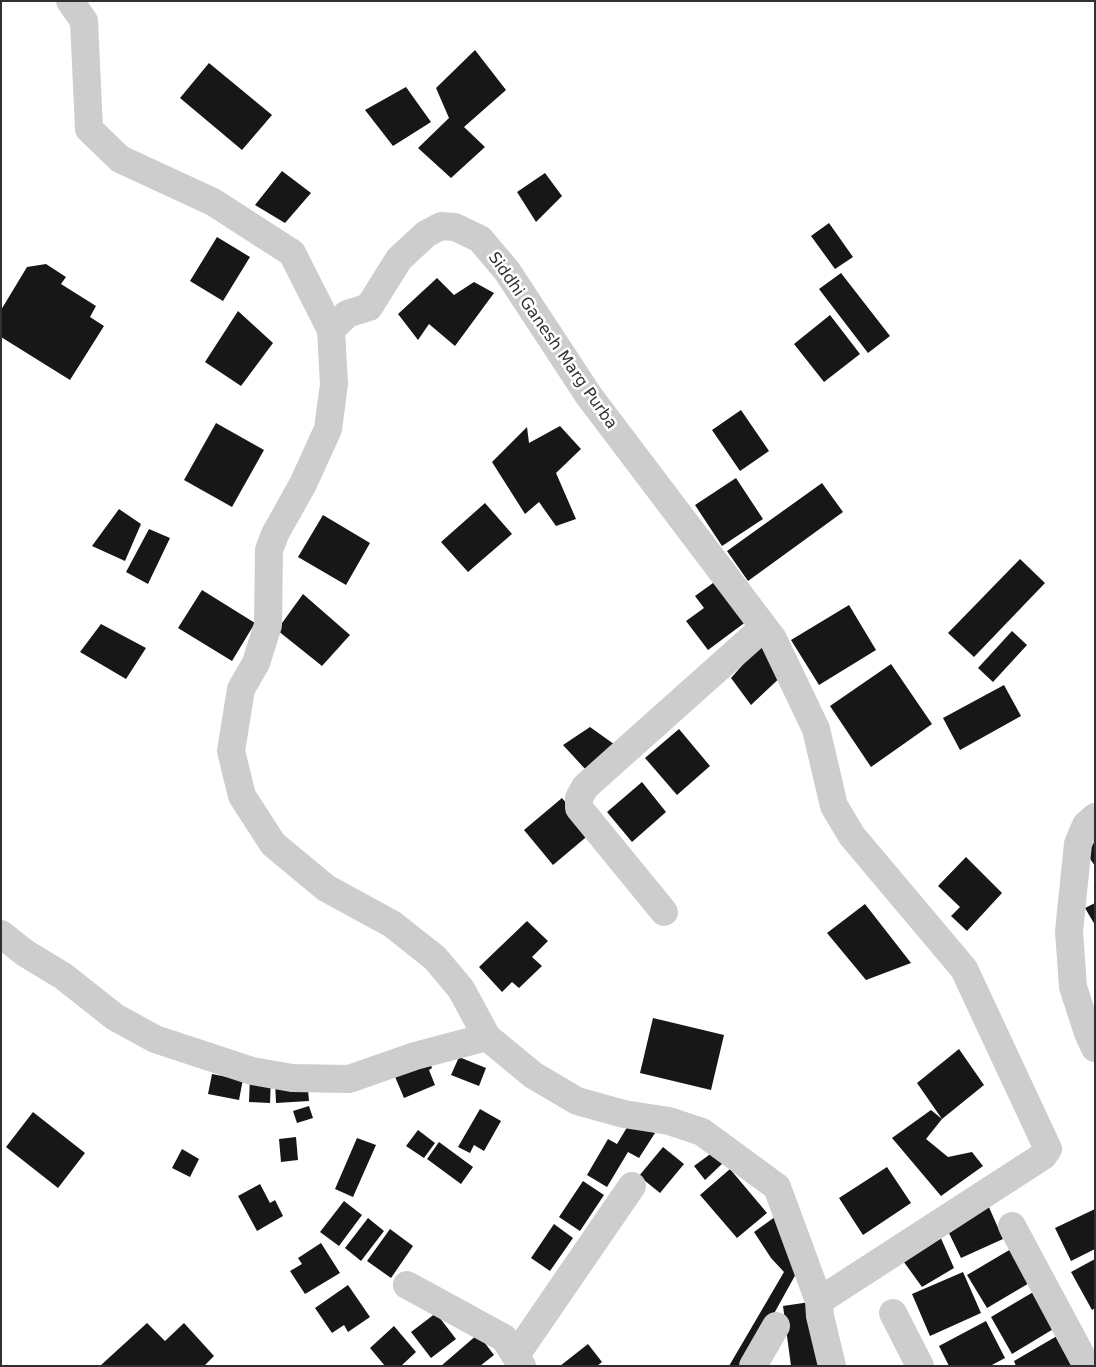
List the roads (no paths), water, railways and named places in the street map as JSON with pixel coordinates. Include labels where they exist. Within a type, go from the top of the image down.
[{"type":"street","points":[[70,1],[84,21],[89,129],[120,159],[213,202],[292,252],[330,330],[334,384],[328,430],[304,484],[275,534],[269,550],[268,625],[256,663],[241,689],[231,751],[242,796],[273,844],[326,888],[392,924],[435,958],[461,989],[487,1037],[533,1075],[577,1101],[624,1114],[669,1121],[702,1132],[777,1187],[819,1301],[820,1316],[832,1366]]},
{"type":"street","name":"Siddhi Ganesh Marg Purba","points":[[330,330],[347,314],[369,307],[399,259],[426,234],[440,226],[455,227],[480,239],[506,271],[589,396],[773,639],[816,729],[834,806],[852,836],[964,968],[1048,1149],[1043,1156],[819,1301]]},
{"type":"street","points":[[664,912],[580,808],[579,798],[585,787],[763,628]]},
{"type":"street","points":[[1095,817],[1086,825],[1078,844],[1069,932],[1074,987],[1088,1033],[1095,1048]]},
{"type":"street","points":[[1,934],[25,953],[63,976],[115,1017],[155,1039],[252,1071],[292,1078],[348,1079],[415,1056],[487,1037]]},
{"type":"street","points":[[407,1285],[504,1338],[519,1360],[632,1186]]},
{"type":"street","points":[[1012,1226],[1087,1366]]},
{"type":"street","points":[[893,1313],[920,1366]]},
{"type":"street","points":[[753,1366],[776,1326]]}]
